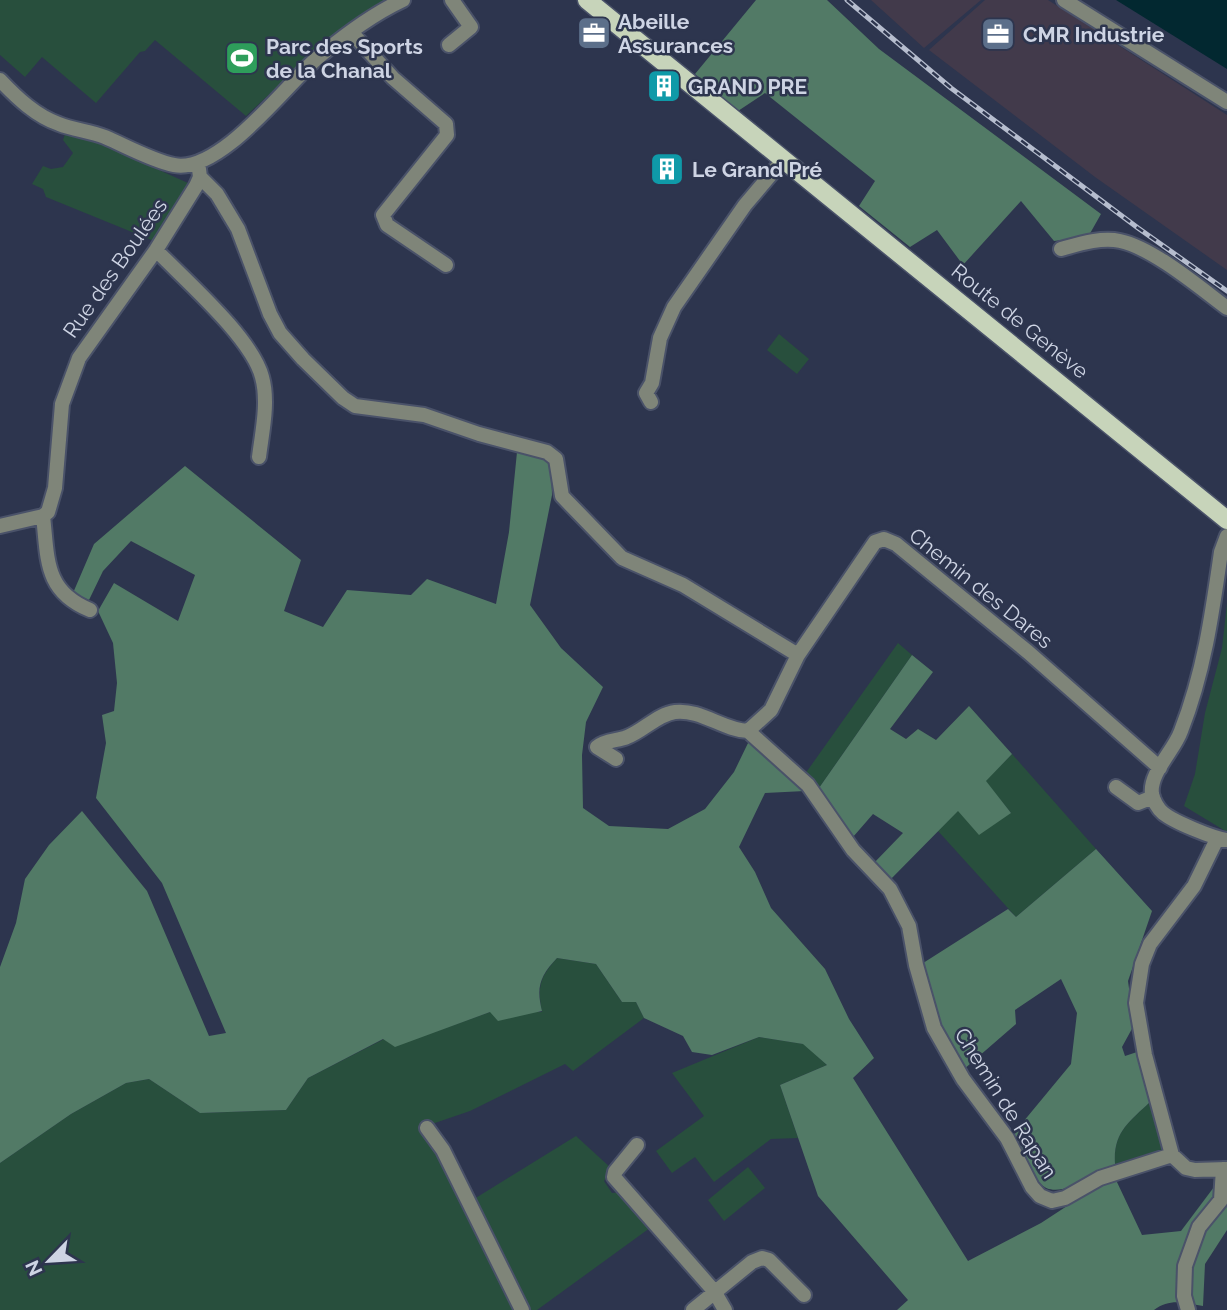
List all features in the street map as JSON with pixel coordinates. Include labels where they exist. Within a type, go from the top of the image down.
[{"type":"main road","name":"Route de Genève","points":[[587,0],[1227,520]]},
{"type":"street","points":[[199,171],[315,60],[351,32],[403,0]]},
{"type":"street","points":[[449,45],[471,27],[452,0]]},
{"type":"street","points":[[1064,0],[1227,102]]},
{"type":"street","points":[[351,32],[393,78],[446,124],[447,135],[383,215],[387,225],[446,265]]},
{"type":"street","points":[[0,80],[24,104],[59,124],[101,135],[175,166],[199,171],[217,194],[237,229],[280,333],[343,398],[355,406],[424,415],[479,434],[547,452],[556,459],[562,496],[622,558],[682,586],[798,655]]},
{"type":"street","points":[[651,402],[646,393],[652,383],[660,338],[674,307],[745,205],[784,159]]},
{"type":"street","name":"Rue des Boulées","points":[[43,516],[48,512],[55,488],[62,404],[79,358],[156,250],[199,171]]},
{"type":"street","points":[[1061,250],[1086,242],[1119,240],[1142,249],[1227,307]]},
{"type":"street","points":[[156,250],[243,340],[258,364],[265,398],[259,457]]},
{"type":"street","points":[[0,526],[43,516],[48,564],[53,577],[65,597],[90,610]]},
{"type":"street","points":[[1188,1310],[1184,1296],[1185,1266],[1199,1227],[1221,1200],[1225,1169],[1186,1168],[1172,1155],[1139,1028],[1136,1003],[1142,964],[1150,944],[1194,886],[1222,839],[1163,813],[1153,797],[1154,780],[1178,740],[1194,698],[1204,661],[1221,552],[1227,536]]},
{"type":"street","name":"Chemin des Dares","points":[[748,731],[771,710],[798,655],[875,542],[884,539],[896,544],[1028,652],[1160,768]]},
{"type":"street","points":[[616,759],[597,747],[602,743],[627,737],[674,712],[690,713],[738,731],[748,731]]},
{"type":"street","name":"Chemin de Rapan","points":[[748,731],[808,785],[853,850],[890,889],[909,926],[916,965],[934,1028],[963,1079],[1007,1138],[1032,1187],[1041,1196],[1052,1201],[1065,1198],[1100,1178],[1172,1155]]},
{"type":"street","points":[[1116,787],[1138,803],[1153,797]]},
{"type":"street","points":[[427,1128],[443,1150],[522,1310]]},
{"type":"street","points":[[637,1145],[615,1172],[614,1177],[714,1291],[725,1310]]},
{"type":"street","points":[[693,1310],[752,1262],[762,1258],[769,1260],[804,1295]]},
{"type":"shaded area","name":"Parc des Sports de la Chanal","points":[[0,0],[392,0],[314,52],[246,116],[155,40],[145,51],[140,52],[96,103],[42,57],[25,77],[0,55]]},
{"type":"shaded area","points":[[756,0],[827,0],[879,49],[1101,214],[1088,237],[1054,241],[1021,201],[963,265],[937,230],[910,247],[859,206],[875,181],[765,93],[738,111],[695,74]]},
{"type":"shaded area","points":[[871,0],[981,0],[924,48]]},
{"type":"shaded area","points":[[985,0],[1048,0],[1227,115],[1227,270],[1095,177],[929,50]]},
{"type":"shaded area","points":[[1116,0],[1227,0],[1227,69]]},
{"type":"shaded area","points":[[65,134],[101,144],[188,183],[190,187],[154,241],[46,197],[43,189],[32,184],[43,166],[51,169],[63,167],[73,153],[63,140]]},
{"type":"shaded area","points":[[779,334],[809,359],[797,374],[767,350]]},
{"type":"shaded area","points":[[517,452],[551,458],[552,495],[530,605],[561,648],[603,687],[586,722],[582,755],[583,808],[609,826],[668,829],[705,809],[734,772],[749,741],[788,773],[805,791],[765,793],[739,847],[755,872],[771,908],[825,969],[849,1019],[874,1058],[853,1078],[968,1261],[1041,1223],[1090,1191],[1116,1180],[1142,1235],[1181,1231],[1217,1183],[1227,1182],[1227,1230],[1205,1264],[1203,1306],[1177,1302],[1154,1310],[897,1310],[908,1300],[818,1196],[780,1085],[827,1065],[803,1044],[759,1037],[712,1055],[692,1052],[683,1036],[644,1018],[636,1002],[622,1002],[596,964],[557,958],[541,982],[539,995],[542,1011],[498,1021],[490,1012],[395,1047],[383,1039],[308,1078],[286,1110],[200,1113],[149,1079],[126,1083],[71,1114],[0,1163],[0,967],[16,923],[25,879],[49,845],[82,811],[147,891],[209,1036],[226,1033],[162,883],[96,798],[106,743],[102,715],[114,711],[117,683],[113,643],[98,611],[114,583],[178,621],[195,575],[131,541],[103,571],[89,600],[73,593],[94,544],[185,466],[301,560],[284,611],[323,627],[347,590],[411,595],[427,579],[496,604],[509,532]]},
{"type":"shaded area","points":[[1227,603],[1227,832],[1184,806],[1195,774],[1205,713],[1222,648]]},
{"type":"shaded area","points":[[898,643],[912,655],[819,788],[805,774]]},
{"type":"shaded area","points":[[912,655],[933,672],[890,729],[906,739],[918,729],[936,740],[969,706],[1012,754],[986,781],[1011,813],[979,835],[958,811],[888,882],[872,865],[903,833],[873,814],[853,837],[819,788]]},
{"type":"shaded area","points":[[1012,754],[1096,849],[1016,917],[938,831],[958,810],[1011,813],[985,781]]},
{"type":"shaded area","points":[[1096,849],[1152,911],[1128,981],[1134,1025],[1122,1047],[1125,1056],[1137,1052],[1150,1102],[1124,1128],[1117,1144],[1115,1164],[1077,1184],[1056,1190],[1040,1183],[1013,1134],[1071,1064],[1077,1013],[1061,979],[1015,1010],[1016,1024],[963,1070],[937,1024],[920,965],[1008,909],[1016,917]]},
{"type":"shaded area","points":[[557,958],[596,964],[622,1002],[636,1002],[644,1018],[573,1071],[565,1064],[470,1111],[429,1125],[518,1310],[0,1310],[0,1163],[71,1114],[126,1083],[149,1079],[200,1113],[286,1110],[308,1078],[384,1039],[395,1046],[490,1012],[542,1012],[541,982]]},
{"type":"shaded area","points":[[759,1037],[804,1044],[827,1065],[780,1085],[798,1138],[771,1139],[714,1182],[695,1157],[672,1173],[656,1151],[704,1116],[672,1073]]},
{"type":"shaded area","points":[[1150,1102],[1163,1149],[1115,1164],[1117,1144],[1124,1128]]},
{"type":"shaded area","points":[[576,1136],[612,1169],[604,1181],[612,1193],[624,1192],[654,1225],[537,1310],[525,1310],[474,1199]]},
{"type":"shaded area","points":[[748,1167],[765,1188],[724,1221],[708,1200]]},
{"type":"railway","points":[[847,0],[951,88],[1227,291]]},
{"type":"place","name":"Abeille Assurances","points":[[594,33]]},
{"type":"place","name":"CMR Industrie","points":[[998,34]]},
{"type":"place","name":"Parc des Sports de la Chanal","points":[[242,58]]},
{"type":"place","name":"GRAND PRE","points":[[664,86]]},
{"type":"place","name":"Le Grand Pré","points":[[667,169]]}]
